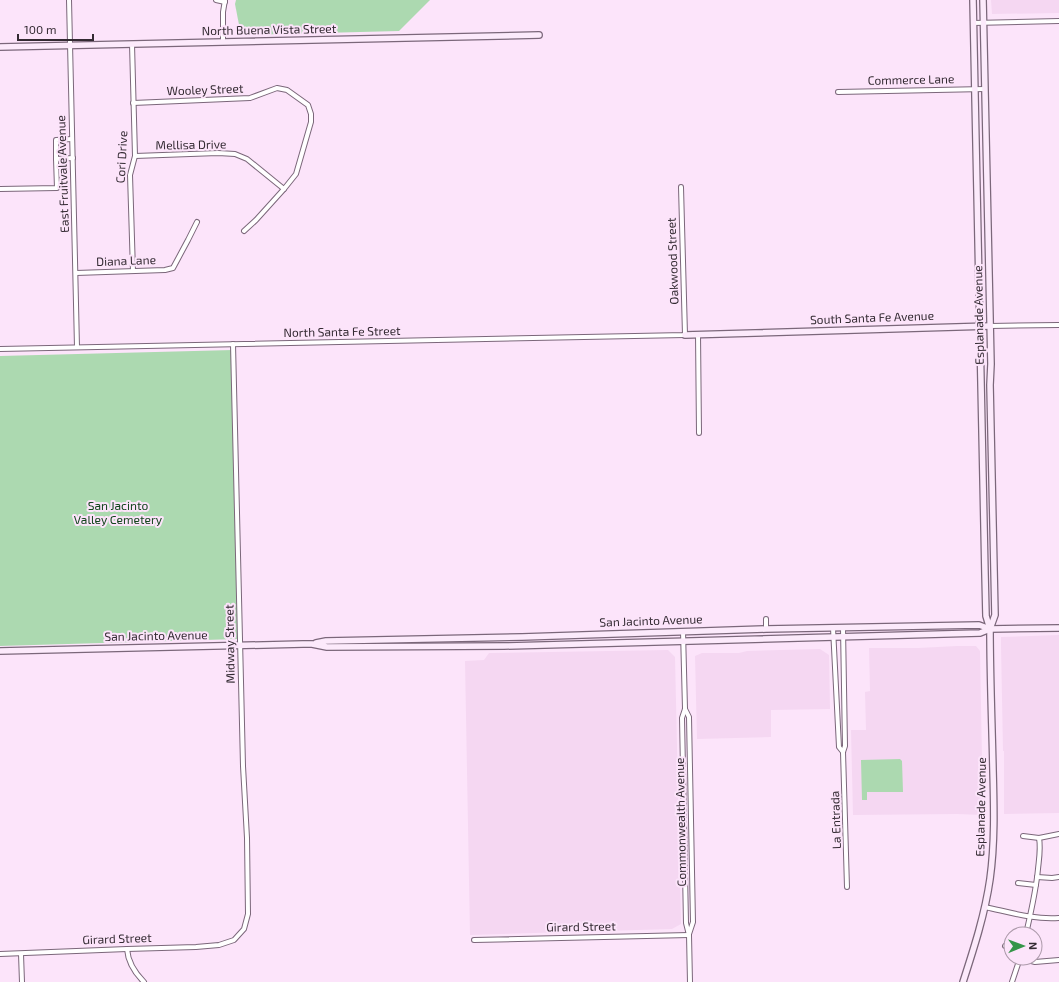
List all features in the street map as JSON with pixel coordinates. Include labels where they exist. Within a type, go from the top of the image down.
[{"type":"main road","name":"Esplanade Avenue","points":[[963,982],[985,907],[993,854],[994,818],[990,629],[986,616],[973,0]]},
{"type":"main road","name":"Esplanade Avenue","points":[[983,0],[995,615],[990,629]]},
{"type":"main road","name":"North Buena Vista Street","points":[[0,47],[539,35]]},
{"type":"main road","points":[[977,169],[987,169]]},
{"type":"main road","points":[[978,224],[988,224]]},
{"type":"main road","name":"South Santa Fe Avenue","points":[[685,335],[990,326]]},
{"type":"main road","name":"San Jacinto Avenue","points":[[0,651],[312,644],[326,641],[766,629],[979,625],[990,629],[1059,628]]},
{"type":"main road","name":"San Jacinto Avenue","points":[[312,644],[327,647],[462,647],[980,633],[990,629]]},
{"type":"main road","points":[[565,644],[566,640],[569,639],[604,637],[611,634]]},
{"type":"street","name":"East Fruitvale Avenue","points":[[69,0],[78,347]]},
{"type":"street","points":[[216,0],[225,1],[223,12],[224,42]]},
{"type":"street","points":[[973,23],[1059,21]]},
{"type":"street","name":"Cori Drive","points":[[132,44],[135,156],[130,175],[133,271]]},
{"type":"street","name":"Wooley Street","points":[[133,103],[250,98],[277,88],[287,90],[308,106],[311,114],[311,122],[296,174],[284,189]]},
{"type":"street","name":"Commerce Lane","points":[[838,92],[985,89]]},
{"type":"street","points":[[0,189],[57,188],[56,140],[72,139]]},
{"type":"street","name":"Mellisa Drive","points":[[135,156],[218,153],[236,154],[247,159],[284,189]]},
{"type":"street","points":[[56,158],[73,158]]},
{"type":"street","name":"Oakwood Street","points":[[681,187],[685,335]]},
{"type":"street","points":[[244,231],[284,189]]},
{"type":"street","name":"Diana Lane","points":[[76,273],[165,270],[173,268],[197,222]]},
{"type":"street","name":"South Santa Fe Avenue","points":[[990,326],[1059,325]]},
{"type":"street","points":[[698,334],[699,434]]},
{"type":"street","name":"North Santa Fe Street","points":[[0,349],[685,335]]},
{"type":"street","name":"Midway Street","points":[[233,344],[248,914],[244,929],[234,940]]},
{"type":"street","points":[[766,619],[766,629]]},
{"type":"street","name":"La Entrada","points":[[833,628],[839,747],[843,752]]},
{"type":"street","name":"La Entrada","points":[[843,628],[845,746],[843,752],[847,887]]},
{"type":"street","name":"Commonwealth Avenue","points":[[683,631],[685,709],[682,718],[686,923],[689,935],[690,982]]},
{"type":"street","name":"Commonwealth Avenue","points":[[685,709],[689,718],[693,922],[689,935]]},
{"type":"street","points":[[1023,836],[1039,838],[1059,834]]},
{"type":"street","points":[[1028,926],[1036,885],[1040,849],[1039,838]]},
{"type":"street","points":[[1037,877],[1059,877]]},
{"type":"street","points":[[1018,883],[1036,885]]},
{"type":"street","points":[[985,907],[1030,917],[1048,919],[1059,918]]},
{"type":"street","name":"Girard Street","points":[[474,940],[689,935]]},
{"type":"street","name":"Girard Street","points":[[0,954],[127,948],[196,947],[219,945],[234,940]]},
{"type":"street","points":[[127,948],[128,957],[132,967],[144,982]]},
{"type":"street","points":[[21,954],[22,982]]},
{"type":"street","points":[[1043,961],[1059,960]]},
{"type":"street","points":[[1012,982],[1018,966]]},
{"type":"shaded area","points":[[991,0],[1059,0],[1059,13],[992,14]]},
{"type":"shaded area","points":[[1059,635],[1059,813],[1004,814],[1001,637]]},
{"type":"shaded area","points":[[976,646],[980,651],[983,815],[853,815],[851,730],[866,730],[865,692],[870,691],[869,648]]},
{"type":"shaded area","points":[[820,649],[829,655],[830,709],[771,710],[771,737],[697,739],[695,656],[702,653],[739,653],[747,651]]},
{"type":"shaded area","points":[[668,650],[675,657],[681,924],[672,929],[470,935],[465,661],[484,660],[489,653]]},
{"type":"green space","points":[[236,0],[430,0],[399,31],[241,35],[235,4]]},
{"type":"green space","name":"San Jacinto Valley Cemetery","points":[[233,350],[238,639],[0,646],[0,356]]},
{"type":"green space","points":[[900,759],[902,761],[903,792],[867,792],[867,800],[862,800],[861,760]]}]
